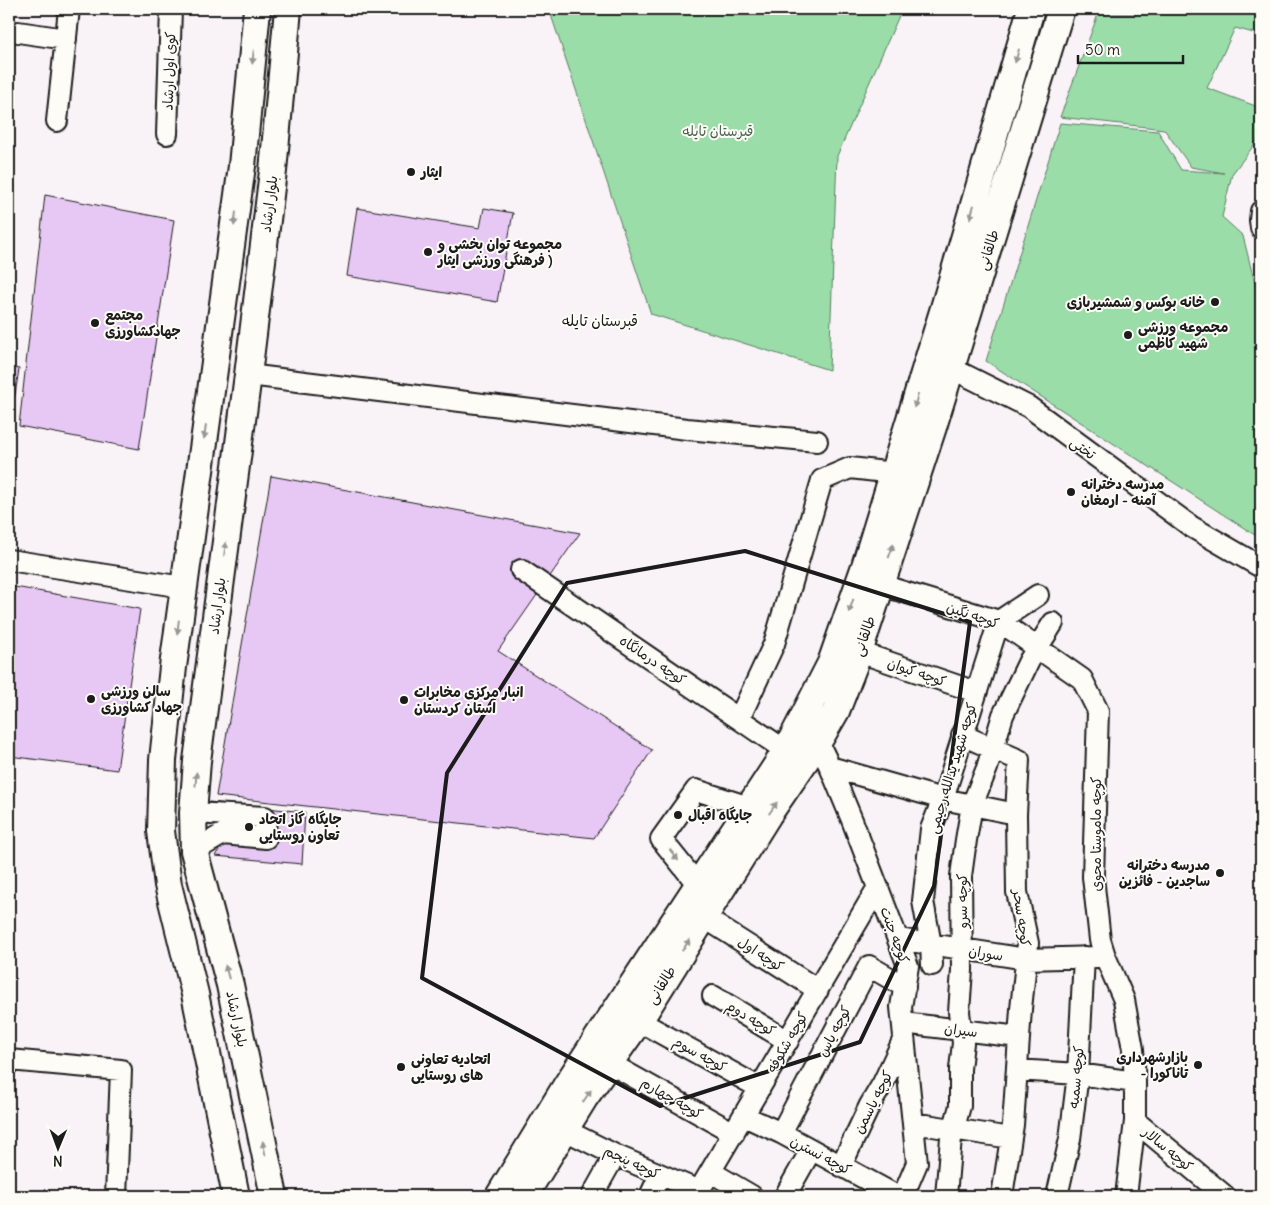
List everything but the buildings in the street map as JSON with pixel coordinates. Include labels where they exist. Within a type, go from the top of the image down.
[{"type":"main road","points":[[236,1196],[195,994],[168,885],[161,831],[163,760],[183,588],[242,166],[257,9]]},
{"type":"main road","name":"بلوار ارشاد","points":[[274,1196],[230,985],[194,851],[193,813],[197,761],[273,171],[288,9]]},
{"type":"main road","name":"طالقانی","points":[[499,1196],[553,1136],[639,1021],[768,815],[818,742],[836,711],[859,652],[881,584],[1031,9]]},
{"type":"main road","name":"طالقانی","points":[[526,1196],[553,1136],[566,1086],[786,751],[831,663],[865,566],[894,473],[939,366],[1061,9]]},
{"type":"main road","points":[[211,393],[246,387]]},
{"type":"street","points":[[57,121],[69,9]]},
{"type":"street","name":"کوی اول ارشاد","points":[[167,134],[172,9]]},
{"type":"street","points":[[18,32],[66,39]]},
{"type":"street","points":[[1261,211],[1261,228]]},
{"type":"street","name":"تختی","points":[[939,366],[1029,407],[1192,527],[1261,567]]},
{"type":"street","points":[[246,387],[816,441]]},
{"type":"street","points":[[739,719],[774,644],[822,480],[850,468],[894,473]]},
{"type":"street","points":[[9,560],[183,588]]},
{"type":"street","name":"کوچه درمانگاه","points":[[521,570],[786,751]]},
{"type":"street","name":"کوچه نگین","points":[[881,584],[1000,622],[1082,680]]},
{"type":"street","points":[[1000,622],[1038,595]]},
{"type":"street","name":"کوچه شهید یدالله رحیمی","points":[[932,965],[931,945],[923,901],[931,830],[943,799],[962,735],[1000,622]]},
{"type":"street","name":"کوچه سرو","points":[[946,1196],[951,1138],[960,1106],[960,1069],[963,1043],[959,1012],[962,949],[961,876],[972,805],[1003,715],[1037,648],[1053,623]]},
{"type":"street","name":"کوچه کیوان","points":[[859,652],[976,692]]},
{"type":"street","name":"کوچه ماموستا محوی","points":[[1082,680],[1098,711],[1093,877],[1100,940],[1124,1000],[1135,1082],[1135,1120],[1126,1196]]},
{"type":"street","name":"کوچه سحر","points":[[962,735],[1019,760],[1016,814],[1017,892],[1028,943],[1011,1138],[1002,1196]]},
{"type":"street","name":"کوچه جنت","points":[[818,742],[830,767],[908,966],[901,1007],[917,1163],[903,1196]]},
{"type":"street","points":[[830,767],[943,799],[1016,814]]},
{"type":"street","points":[[698,885],[662,839],[696,790],[749,807]]},
{"type":"street","points":[[193,813],[265,817],[266,838],[223,834],[194,851]]},
{"type":"street","name":"کوچه شکوفه","points":[[698,1194],[878,887]]},
{"type":"street","name":"کوچه اول","points":[[705,918],[818,990]]},
{"type":"street","name":"سوران","points":[[898,939],[1026,959],[1105,956]]},
{"type":"street","name":"کوچه سمیه","points":[[1058,1196],[1070,1139],[1078,1074],[1084,957]]},
{"type":"street","name":"کوچه یاس","points":[[781,1134],[869,966],[905,987]]},
{"type":"street","name":"کوچه دوم","points":[[713,996],[788,1041]]},
{"type":"street","name":"کوچه سوم","points":[[639,1021],[760,1088]]},
{"type":"street","name":"سیران","points":[[904,1031],[961,1030],[1019,1037]]},
{"type":"street","name":"کوچه یاسمن","points":[[841,1166],[870,1105],[883,1083],[904,1031]]},
{"type":"street","points":[[9,1060],[121,1070],[116,1196]]},
{"type":"street","name":"کوچه چهارم","points":[[610,1062],[734,1133]]},
{"type":"street","points":[[1017,1070],[1078,1074],[1135,1082]]},
{"type":"street","name":"کوچه نسترن","points":[[744,1116],[898,1196]]},
{"type":"street","name":"کوچه سالار","points":[[1135,1120],[1225,1196]]},
{"type":"street","points":[[913,1123],[1011,1138]]},
{"type":"street","name":"کوچه پنجم","points":[[553,1136],[615,1155],[698,1194]]},
{"type":"street","points":[[785,1196],[811,1150]]},
{"type":"street","points":[[592,1196],[615,1155]]},
{"type":"street","points":[[711,1172],[752,1196]]},
{"type":"street","points":[[650,1196],[660,1175]]},
{"type":"highlighted area","points":[[745,551],[970,622],[934,886],[860,1042],[660,1106],[422,978],[447,773],[567,583]]},
{"type":"green space","name":"قبرستان تایله","points":[[549,9],[902,9],[837,156],[829,370],[651,314]]},
{"type":"green space","name":"مجموعه ورزشی شهید کاظمی","points":[[1100,9],[1261,9],[1261,35],[1235,28],[1207,88],[1261,108],[1261,136],[1232,174],[1222,217],[1243,236],[1261,308],[1261,539],[986,361],[1060,123],[1158,131],[1181,170],[1224,173],[1191,167],[1164,129],[1060,117]]},
{"type":"place","name":"ایثار","points":[[411,172]]},
{"type":"place","name":"مجموعه توان بخشی و فرهنگی ورزشی ایثار )","points":[[428,252]]},
{"type":"place","name":"خانه بوکس و شمشیربازی","points":[[1215,302]]},
{"type":"place","name":"مجتمع جهادکشاورزی","points":[[95,323]]},
{"type":"place","name":"مجموعه ورزشی شهید کاظمی","points":[[1128,335]]},
{"type":"place","name":"مدرسه دخترانه آمنه - ارمغان","points":[[1071,492]]},
{"type":"place","name":"سالن ورزشی جهاد کشاورزی","points":[[91,699]]},
{"type":"place","name":"انبار مرکزی مخابرات استان کردستان","points":[[404,700]]},
{"type":"place","name":"جایگاه اقبال","points":[[678,815]]},
{"type":"place","name":"جایگاه گاز اتحاد تعاون روستایی","points":[[249,827]]},
{"type":"place","name":"مدرسه دخترانه ساجدین - فائزین","points":[[1220,873]]},
{"type":"place","name":"بازارشهرداری - تاناکورا","points":[[1198,1065]]},
{"type":"place","name":"اتحادیه تعاونی های روستایی","points":[[401,1067]]},
{"type":"district","name":"قبرستان تایله","points":[[600,321]]}]
